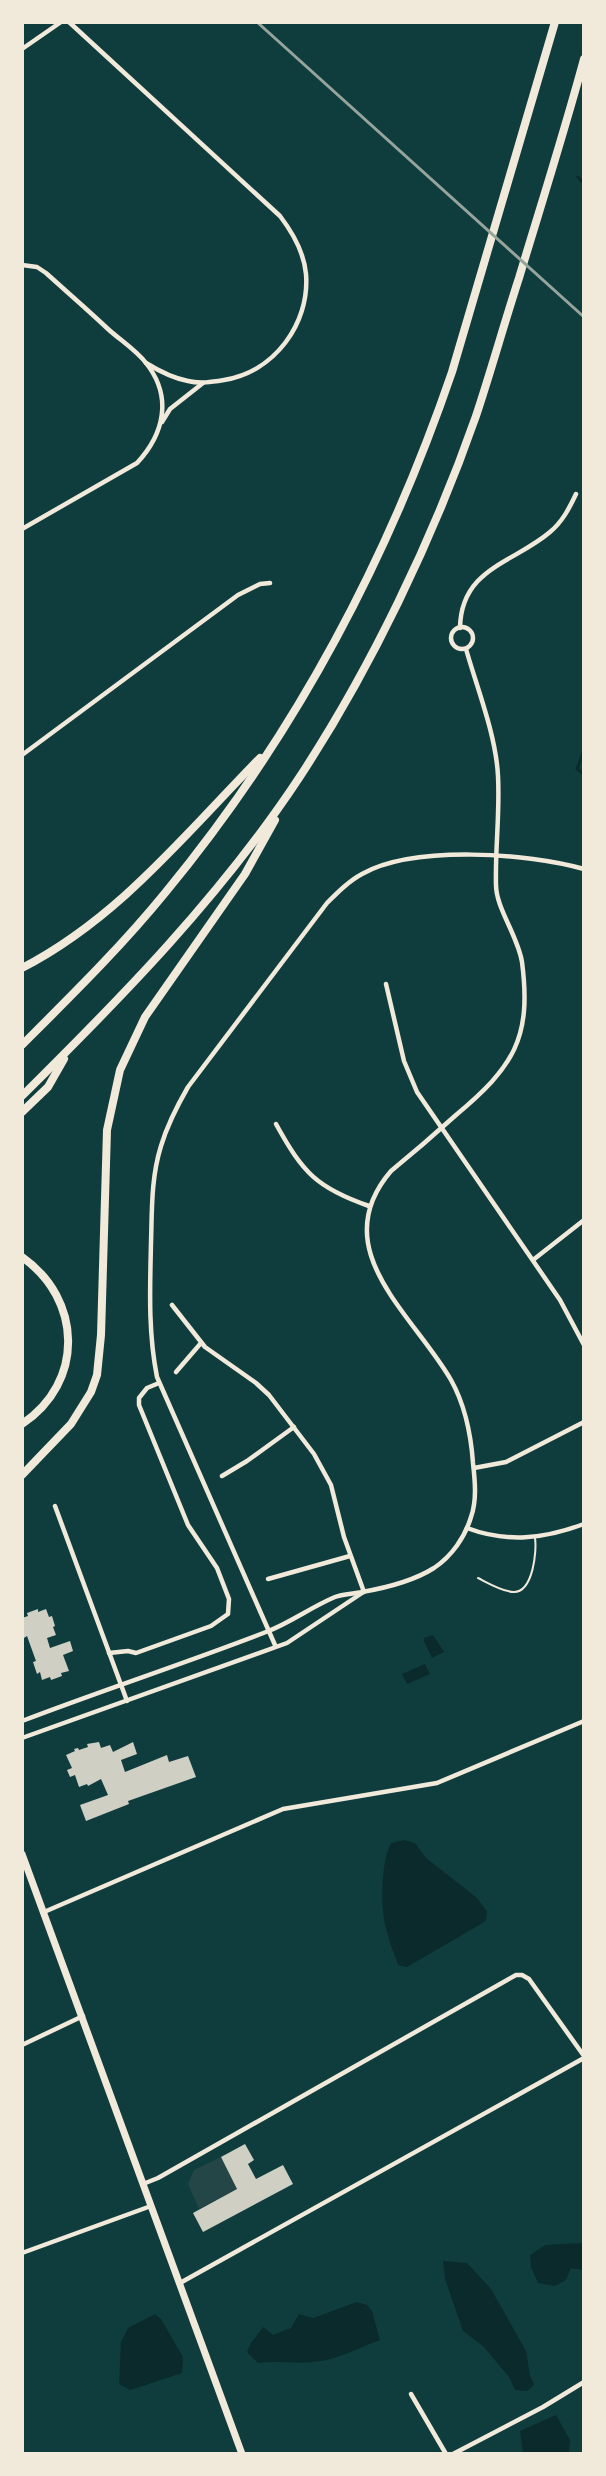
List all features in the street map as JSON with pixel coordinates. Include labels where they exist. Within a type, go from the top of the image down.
[{"type":"highway","points":[[22,1045],[98,968],[164,894],[237,799],[317,675],[356,603],[416,471],[452,372],[555,22]]},
{"type":"highway","points":[[22,1475],[71,1424],[91,1392],[97,1375],[101,1335],[107,1131],[120,1070],[128,1050],[161,991],[245,874],[298,779],[356,683],[420,554],[476,416],[566,127],[584,59]]},
{"type":"highway","points":[[566,127],[584,78]]},
{"type":"highway","points":[[22,968],[69,942],[121,901],[163,861],[273,745]]},
{"type":"highway","points":[[22,1096],[139,978],[255,839],[298,779]]},
{"type":"highway","points":[[22,1112],[48,1087],[70,1049]]},
{"type":"highway","points":[[22,1257],[45,1276],[62,1303],[69,1334],[66,1361],[57,1388],[36,1414],[22,1424]]},
{"type":"main road","points":[[22,1854],[242,2454]]},
{"type":"street","points":[[22,49],[61,22]]},
{"type":"street","points":[[25,265],[46,273],[146,363],[173,377],[203,383],[236,378],[272,358],[293,333],[305,302],[306,274],[300,248],[280,216],[69,22]]},
{"type":"street","points":[[146,363],[163,401],[160,425]]},
{"type":"street","points":[[22,529],[137,463],[150,449],[170,409],[203,383]]},
{"type":"street","points":[[460,628],[470,631],[473,637],[466,649],[459,649],[452,641],[454,632],[460,628],[464,603],[474,585],[494,567],[552,530],[566,514],[576,494]]},
{"type":"street","points":[[22,755],[238,594],[270,582]]},
{"type":"street","points":[[22,1721],[268,1631],[338,1596],[364,1592],[421,1575],[454,1550],[467,1528],[475,1500],[474,1468],[467,1422],[453,1382],[378,1275],[370,1258],[366,1236],[369,1206],[382,1182],[496,1079],[514,1050],[522,1028],[525,995],[522,961],[496,888],[496,759],[466,649]]},
{"type":"street","points":[[275,1645],[159,1383],[150,1335],[153,1189],[161,1145],[188,1087],[327,903],[351,881],[374,868],[400,861],[443,855],[497,856],[584,869]]},
{"type":"street","points":[[386,984],[390,1011],[408,1075],[441,1128],[560,1300],[584,1345]]},
{"type":"street","points":[[276,1124],[288,1145],[317,1182],[341,1196],[369,1206]]},
{"type":"street","points":[[533,1260],[584,1220]]},
{"type":"street","points":[[172,1305],[201,1343],[269,1395],[314,1454],[331,1485],[350,1556],[364,1592]]},
{"type":"street","points":[[176,1372],[201,1343]]},
{"type":"street","points":[[109,1653],[128,1651],[136,1653],[211,1626],[228,1614],[229,1599],[217,1568],[188,1525],[140,1405],[139,1398],[147,1388],[159,1383]]},
{"type":"street","points":[[474,1468],[506,1462],[584,1422]]},
{"type":"street","points":[[222,1476],[294,1427]]},
{"type":"street","points":[[55,1506],[127,1701]]},
{"type":"street","points":[[467,1528],[496,1537],[535,1538],[584,1524]]},
{"type":"street","points":[[268,1579],[350,1556]]},
{"type":"street","points":[[22,1738],[275,1645],[287,1643],[338,1607],[364,1592]]},
{"type":"street","points":[[44,1912],[283,1809],[437,1783],[584,1721]]},
{"type":"street","points":[[143,2184],[158,2178],[309,2094],[516,1975],[529,1979],[584,2057],[180,2283]]},
{"type":"street","points":[[22,2045],[82,2016]]},
{"type":"street","points":[[22,2253],[151,2206]]},
{"type":"street","points":[[453,2454],[534,2412],[584,2382]]},
{"type":"street","points":[[411,2394],[446,2454]]},
{"type":"lane","points":[[477,1578],[509,1591],[521,1590],[528,1582],[534,1564],[537,1548],[535,1538]]},
{"type":"shaded area","points":[[433,1635],[444,1652],[432,1658],[424,1638]]},
{"type":"shaded area","points":[[425,1664],[430,1674],[407,1684],[402,1674]]},
{"type":"shaded area","points":[[404,1840],[415,1843],[426,1858],[476,1897],[487,1911],[486,1921],[407,1967],[398,1965],[386,1928],[382,1897],[385,1861],[391,1843]]},
{"type":"shaded area","points":[[221,2157],[237,2189],[199,2209],[188,2184],[194,2170]]},
{"type":"shaded area","points":[[583,2243],[583,2270],[571,2268],[566,2280],[555,2286],[538,2283],[531,2267],[530,2255],[545,2245]]},
{"type":"shaded area","points":[[443,2261],[467,2263],[491,2289],[526,2351],[534,2385],[527,2391],[515,2390],[509,2377],[484,2347],[463,2331],[445,2279]]},
{"type":"shaded area","points":[[357,2302],[367,2305],[372,2311],[380,2340],[328,2360],[313,2362],[258,2363],[247,2352],[263,2327],[273,2335],[291,2328],[299,2314],[313,2318]]},
{"type":"shaded area","points":[[155,2314],[161,2319],[183,2357],[182,2373],[130,2390],[119,2384],[121,2342],[128,2328]]},
{"type":"shaded area","points":[[556,2415],[570,2440],[569,2453],[523,2453],[520,2431]]},
{"type":"building","points":[[38,1609],[38,1612],[46,1609],[49,1617],[52,1616],[56,1635],[47,1638],[50,1648],[70,1641],[73,1651],[63,1655],[69,1671],[51,1680],[50,1677],[42,1680],[40,1672],[37,1674],[33,1662],[36,1661],[27,1636],[24,1638],[22,1632],[22,1618],[28,1616],[27,1613]]},
{"type":"building","points":[[99,1742],[101,1748],[110,1745],[113,1752],[133,1742],[137,1754],[121,1760],[125,1772],[167,1755],[169,1762],[188,1756],[196,1777],[128,1801],[129,1804],[86,1821],[80,1805],[108,1795],[101,1779],[88,1786],[87,1784],[79,1787],[75,1775],[70,1777],[67,1770],[72,1768],[66,1755],[75,1751],[74,1749],[79,1750],[88,1747],[87,1744]]},
{"type":"building","points":[[245,2144],[254,2160],[248,2164],[256,2179],[283,2165],[293,2184],[203,2232],[193,2213],[237,2189],[221,2157]]},
{"type":"waterway","points":[[578,177],[584,184]]},
{"type":"waterway","points":[[584,750],[577,769],[584,774]]},
{"type":"railway","points":[[257,22],[584,317]]}]
